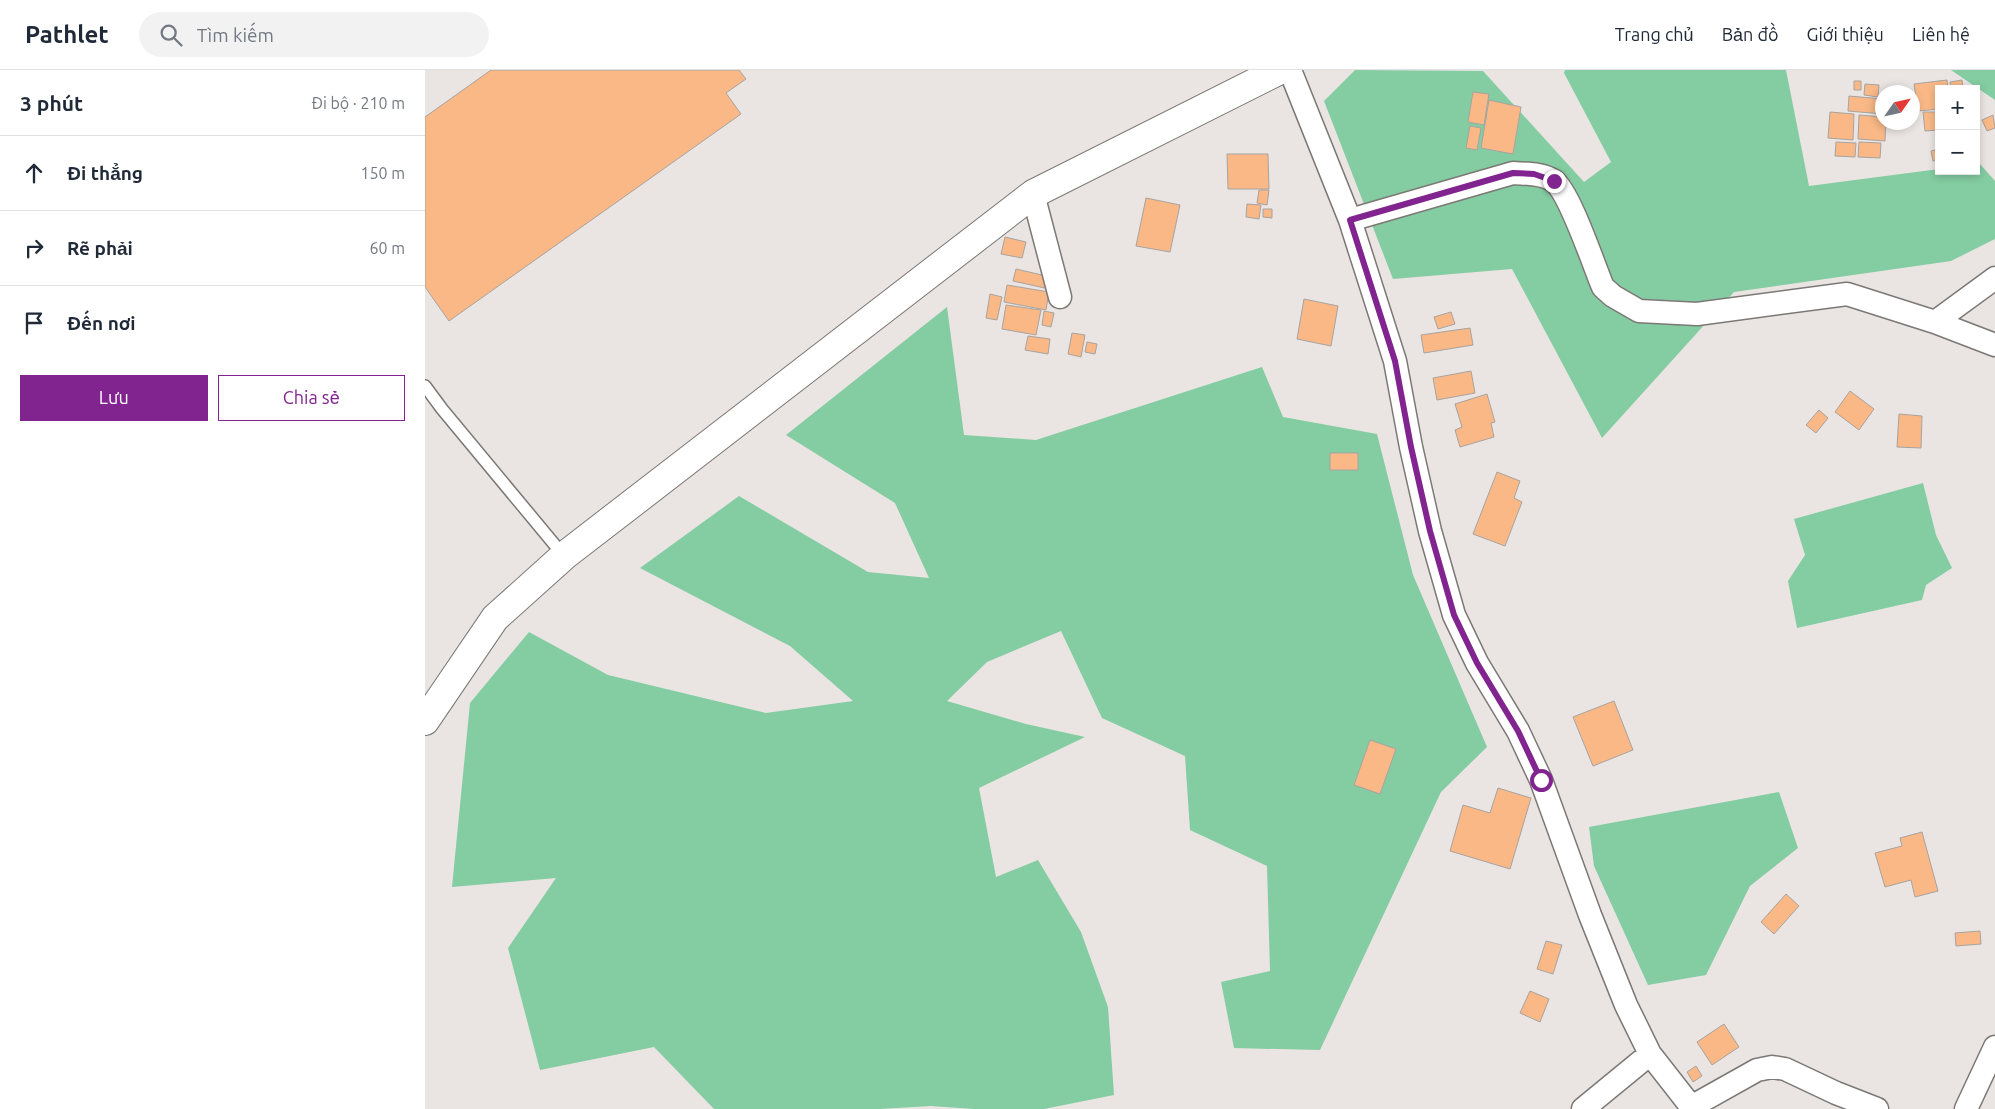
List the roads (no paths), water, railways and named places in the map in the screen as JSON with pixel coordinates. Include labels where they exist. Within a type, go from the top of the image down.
[{"type":"street","points":[[425,721],[495,618],[565,556],[1033,194],[1280,70]]},
{"type":"street","points":[[1290,70],[1350,220],[1395,361],[1411,447],[1430,531],[1454,615],[1477,663],[1518,731],[1537,772],[1625,1005],[1650,1054],[1692,1108],[1757,1070],[1772,1067],[1785,1070],[1877,1109]]},
{"type":"street","points":[[1350,220],[1513,173],[1534,174],[1554,181],[1567,198],[1603,287],[1613,296],[1639,311],[1697,314],[1847,294],[1935,322],[1995,345]]},
{"type":"street","points":[[1033,194],[1060,297]]},
{"type":"street","points":[[1935,322],[1995,278]]},
{"type":"street","points":[[1966,1109],[1995,1047]]},
{"type":"street","points":[[1583,1109],[1650,1054]]},
{"type":"lane","points":[[425,386],[565,556]]}]
